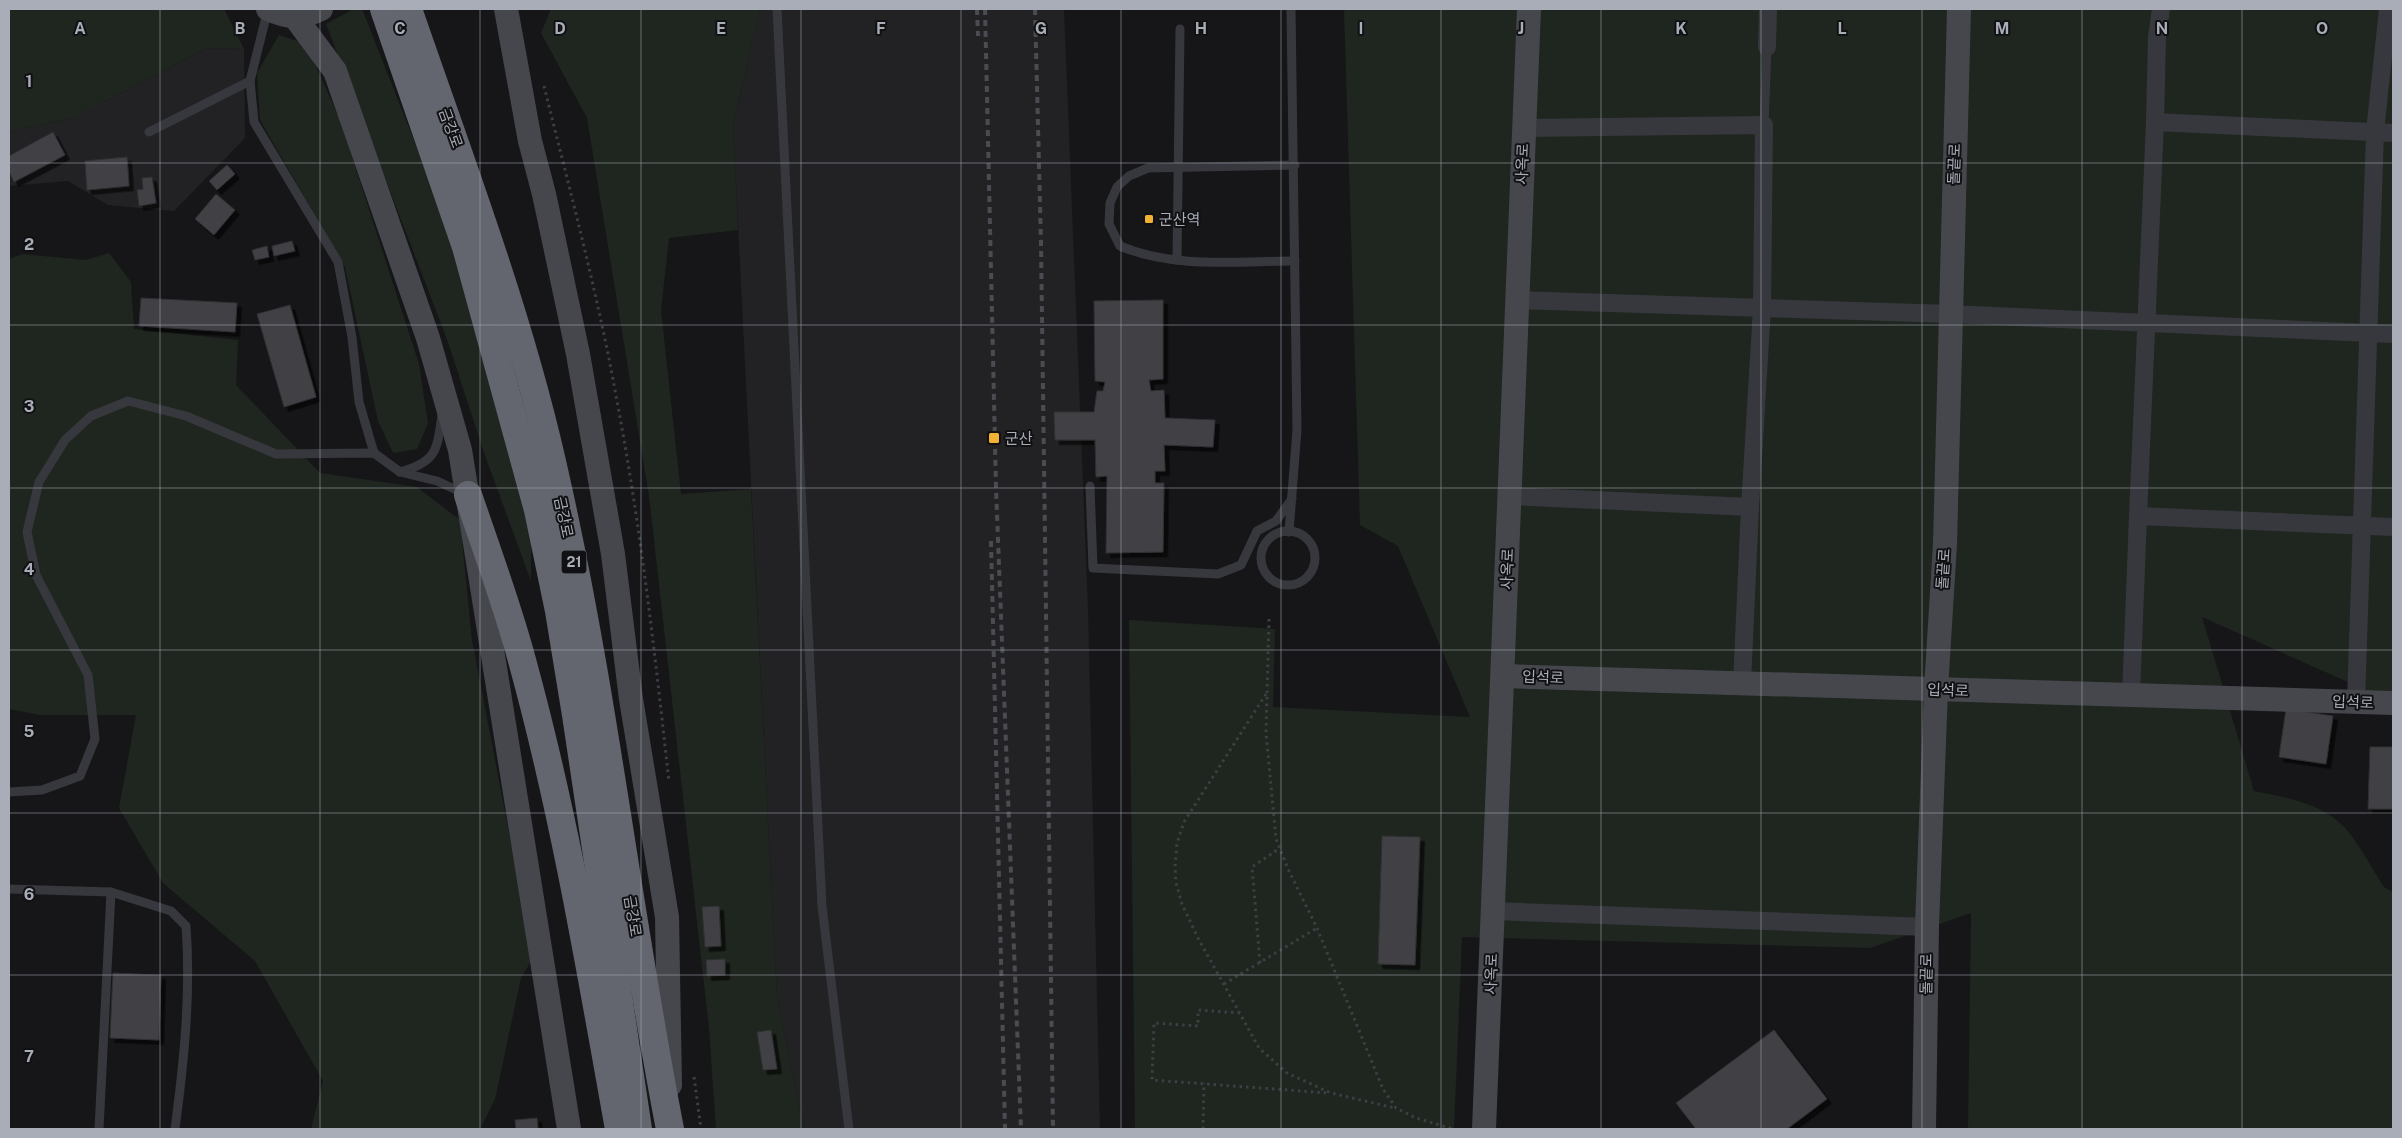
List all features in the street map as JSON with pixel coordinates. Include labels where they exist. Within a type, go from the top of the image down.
[{"type":"highway","name":"금강로","points":[[397,12],[477,202],[516,324],[557,481],[588,629],[650,1030],[670,1129]]},
{"type":"highway","name":"금강로","points":[[397,12],[466,247],[538,510],[559,611],[578,725],[638,1129]]},
{"type":"highway","points":[[468,495],[523,662],[546,753],[575,882],[619,1129]]},
{"type":"street","points":[[268,9],[281,15],[296,17],[310,15],[320,9]]},
{"type":"street","points":[[506,9],[530,141],[544,194],[578,354],[613,554],[631,699],[667,917],[670,1129]]},
{"type":"street","name":"사옥로","points":[[1484,1129],[1529,9]]},
{"type":"street","points":[[1767,46],[1768,9]]},
{"type":"street","name":"돌끝로","points":[[1924,1129],[1927,927],[1936,689],[1945,544],[1959,9]]},
{"type":"street","points":[[2130,695],[2157,37],[2161,9]]},
{"type":"street","points":[[2356,702],[2376,132],[2388,9]]},
{"type":"street","points":[[296,17],[335,71],[428,338],[460,450],[569,1129]]},
{"type":"street","points":[[2155,122],[2393,133]]},
{"type":"street","points":[[1523,128],[1764,125],[1762,308],[1745,594],[1742,684]]},
{"type":"street","points":[[1517,300],[1950,314],[2393,334]]},
{"type":"street","points":[[1510,496],[1750,507]]},
{"type":"street","points":[[2138,516],[2393,527]]},
{"type":"street","name":"입석로","points":[[1503,676],[2393,703]]},
{"type":"street","points":[[1493,912],[1927,927]]},
{"type":"lane","points":[[268,9],[250,81],[254,122],[338,262],[352,337],[359,402],[374,453]]},
{"type":"lane","points":[[777,9],[822,906],[849,1129]]},
{"type":"lane","points":[[1289,532],[1297,430],[1295,165],[1291,9]]},
{"type":"lane","points":[[1177,260],[1180,29]]},
{"type":"lane","points":[[1764,125],[1767,46]]},
{"type":"lane","points":[[149,132],[250,81]]},
{"type":"lane","points":[[1295,165],[1148,168],[1129,176],[1116,187],[1110,203],[1109,224],[1120,246],[1144,256],[1177,260],[1296,260]]},
{"type":"lane","points":[[400,472],[420,466],[433,455],[439,436],[445,396]]},
{"type":"lane","points":[[9,792],[42,790],[80,776],[95,738],[88,674],[36,575],[26,532],[39,482],[65,440],[91,416],[128,401],[186,416],[276,454],[374,453],[400,472],[437,482],[468,495]]},
{"type":"lane","points":[[1090,486],[1093,568],[1218,574],[1241,565],[1257,531],[1276,521],[1292,499]]},
{"type":"lane","points":[[1289,532],[1302,535],[1309,541],[1316,557],[1311,573],[1305,580],[1288,586],[1280,584],[1266,574],[1261,556],[1268,540],[1276,535],[1289,532]]},
{"type":"lane","points":[[9,889],[111,892],[171,911],[186,926],[188,989],[185,1056],[176,1129]]},
{"type":"lane","points":[[99,1129],[111,892]]},
{"type":"path","points":[[1269,619],[1266,733],[1276,839],[1317,928],[1383,1089],[1396,1108]]},
{"type":"path","points":[[1267,693],[1184,822],[1177,843],[1176,883],[1182,904],[1259,1048],[1287,1073],[1332,1093]]},
{"type":"path","points":[[1260,963],[1252,867],[1280,848]]},
{"type":"path","points":[[1224,984],[1317,928]]},
{"type":"path","points":[[1240,1013],[1198,1010],[1198,1026],[1154,1023],[1152,1080],[1332,1093],[1396,1108],[1416,1118],[1452,1129]]},
{"type":"path","points":[[1203,1129],[1204,1084]]},
{"type":"shaded area","points":[[9,9],[224,9],[244,49],[207,48],[76,117],[9,132]]},
{"type":"shaded area","points":[[354,9],[362,9],[440,206],[531,535],[531,581],[483,450],[448,342],[326,24]]},
{"type":"shaded area","points":[[551,9],[760,9],[733,125],[738,230],[669,238],[661,310],[681,494],[751,489],[777,997],[804,1129],[716,1129],[709,1028],[649,496],[587,118],[541,33]]},
{"type":"shaded area","points":[[760,9],[1064,9],[1088,609],[1100,1129],[804,1129],[777,997],[733,125]]},
{"type":"shaded area","points":[[1344,9],[2393,9],[2393,702],[2202,617],[2254,791],[2281,796],[2307,804],[2331,816],[2342,824],[2351,835],[2384,887],[2393,892],[2393,1129],[1968,1129],[1971,913],[1870,948],[1462,937],[1454,1129],[1135,1129],[1129,620],[1275,629],[1273,707],[1470,717],[1398,546],[1360,525]]},
{"type":"shaded area","points":[[279,35],[306,44],[340,120],[419,364],[428,423],[417,449],[393,453],[378,421],[345,267],[260,120],[257,73]]},
{"type":"shaded area","points":[[207,48],[244,49],[245,138],[174,211],[108,205],[68,181],[9,186],[9,132],[76,117]]},
{"type":"shaded area","points":[[109,253],[131,282],[134,329],[238,340],[236,385],[320,473],[417,487],[460,520],[472,640],[533,958],[521,978],[495,1099],[480,1129],[311,1129],[323,1081],[255,961],[163,883],[119,808],[136,715],[40,715],[9,709],[9,259],[22,254],[86,260]]},
{"type":"building","points":[[53,132],[65,155],[14,182],[9,171],[9,156]]},
{"type":"building","points":[[127,157],[129,186],[87,190],[85,161]]},
{"type":"building","points":[[227,165],[235,174],[217,190],[209,181]]},
{"type":"building","points":[[152,177],[156,203],[139,206],[137,190],[143,189],[142,178]]},
{"type":"building","points":[[216,194],[235,210],[214,235],[195,219]]},
{"type":"building","points":[[292,241],[295,251],[274,256],[272,246]]},
{"type":"building","points":[[267,246],[269,257],[255,260],[252,250]]},
{"type":"building","points":[[141,298],[237,303],[235,332],[139,326]]},
{"type":"building","points":[[1163,300],[1163,379],[1149,380],[1151,391],[1164,390],[1165,418],[1215,420],[1213,447],[1164,445],[1165,471],[1155,471],[1155,483],[1164,483],[1163,552],[1106,553],[1107,476],[1096,477],[1095,440],[1055,440],[1054,412],[1094,412],[1097,391],[1103,391],[1105,382],[1095,381],[1094,301]]},
{"type":"building","points":[[290,305],[316,397],[284,407],[257,314]]},
{"type":"building","points":[[2286,709],[2333,716],[2326,764],[2279,757]]},
{"type":"building","points":[[2370,747],[2393,747],[2393,809],[2368,809]]},
{"type":"building","points":[[1382,836],[1420,837],[1415,965],[1378,964]]},
{"type":"building","points":[[719,906],[721,946],[705,947],[702,907]]},
{"type":"building","points":[[725,959],[725,975],[707,976],[706,960]]},
{"type":"building","points":[[113,973],[161,975],[159,1040],[110,1038]]},
{"type":"building","points":[[771,1030],[777,1069],[763,1070],[757,1032]]},
{"type":"building","points":[[1774,1030],[1827,1099],[1787,1129],[1696,1129],[1676,1103]]},
{"type":"building","points":[[537,1118],[538,1129],[516,1129],[515,1120]]},
{"type":"railway","points":[[977,9],[978,36]]},
{"type":"railway","points":[[985,9],[996,488],[1021,1129]]},
{"type":"railway","points":[[1035,9],[1041,243],[1053,1129]]},
{"type":"railway","points":[[991,541],[1005,1129]]},
{"type":"place","name":"군산역","points":[[1149,219]]},
{"type":"place","name":"군산","points":[[994,438]]}]
